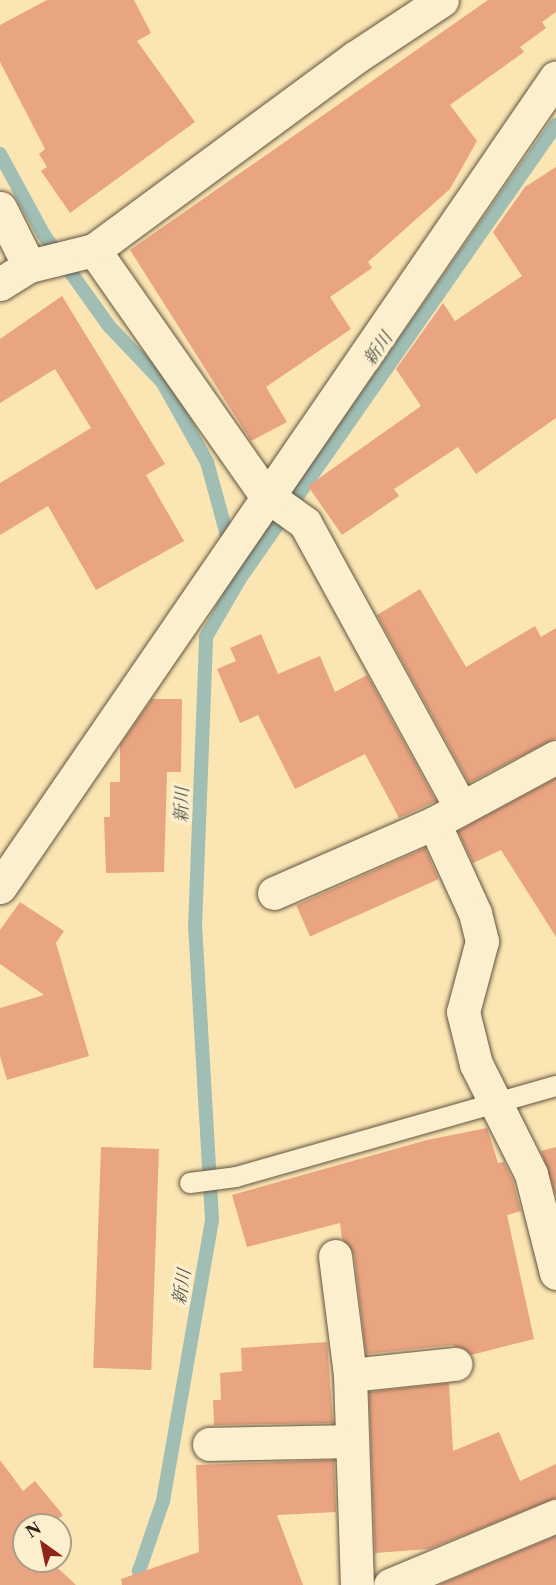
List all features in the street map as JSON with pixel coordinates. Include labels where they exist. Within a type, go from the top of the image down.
[{"type":"street","points":[[0,284],[29,266],[94,250],[356,57],[442,0]]},
{"type":"street","points":[[0,886],[265,494],[556,77]]},
{"type":"street","points":[[0,208],[29,266]]},
{"type":"street","points":[[94,250],[265,494],[305,523],[447,815],[482,941],[464,1012],[476,1064],[531,1174],[551,1234],[556,1273]]},
{"type":"street","points":[[274,893],[447,815],[556,758]]},
{"type":"street","points":[[334,1256],[350,1375],[357,1585]]},
{"type":"street","points":[[350,1375],[455,1364]]},
{"type":"street","points":[[209,1444],[352,1441]]},
{"type":"street","points":[[390,1585],[556,1516]]},
{"type":"lane","points":[[190,1183],[236,1177],[498,1106],[556,1086]]},
{"type":"building","points":[[47,0],[134,0],[151,33],[137,41],[195,122],[70,213],[41,171],[47,167],[39,154],[45,149],[0,62],[0,25]]},
{"type":"building","points":[[488,0],[556,0],[556,12],[542,22],[546,28],[520,47],[524,52],[450,105],[477,141],[450,189],[368,262],[372,268],[330,297],[351,329],[266,387],[287,422],[251,441],[130,250]]},
{"type":"building","points":[[556,167],[556,418],[476,474],[458,447],[394,489],[399,496],[342,535],[308,486],[421,406],[396,369],[443,303],[455,321],[522,276],[493,232],[525,187]]},
{"type":"building","points":[[62,296],[165,464],[146,475],[184,541],[96,590],[48,506],[0,535],[0,483],[91,428],[55,369],[0,403],[0,339]]},
{"type":"building","points":[[420,589],[466,667],[535,626],[541,637],[556,628],[556,738],[469,783],[377,615]]},
{"type":"building","points":[[261,634],[278,674],[320,656],[335,692],[367,675],[436,801],[399,818],[365,754],[295,789],[258,715],[240,723],[217,669],[236,661],[230,648]]},
{"type":"building","points":[[152,699],[182,699],[181,772],[167,772],[164,872],[106,873],[104,817],[110,817],[110,782],[120,782],[120,745]]},
{"type":"building","points":[[556,778],[556,937],[501,850],[473,863],[458,831]]},
{"type":"building","points":[[425,848],[439,879],[310,936],[296,905]]},
{"type":"building","points":[[20,902],[64,931],[56,943],[89,1056],[7,1080],[0,1056],[0,1008],[44,995],[0,964],[0,930]]},
{"type":"building","points":[[487,1128],[498,1163],[504,1162],[513,1181],[521,1211],[507,1215],[534,1339],[471,1355],[453,1345],[366,1354],[354,1254],[342,1239],[340,1223],[247,1247],[232,1195],[427,1140]]},
{"type":"building","points":[[101,1147],[159,1149],[151,1370],[93,1368]]},
{"type":"building","points":[[556,1147],[556,1196],[541,1151]]},
{"type":"building","points":[[327,1342],[333,1423],[214,1425],[213,1400],[221,1400],[220,1373],[242,1371],[241,1348]]},
{"type":"building","points":[[449,1383],[453,1451],[499,1432],[520,1481],[556,1464],[556,1498],[429,1549],[375,1553],[369,1392]]},
{"type":"building","points":[[0,1460],[23,1491],[35,1481],[61,1513],[12,1513],[12,1573],[63,1573],[76,1585],[0,1585]]},
{"type":"building","points":[[334,1460],[336,1512],[277,1515],[303,1585],[122,1585],[121,1579],[199,1552],[196,1465]]},
{"type":"building","points":[[556,1536],[556,1585],[439,1585]]},
{"type":"waterway","name":"新川","points":[[143,1585],[139,1571],[163,1501],[212,1219],[195,927],[206,637],[239,580],[556,125]]},
{"type":"waterway","points":[[0,154],[44,235],[109,326],[163,383],[207,462],[230,546]]}]
